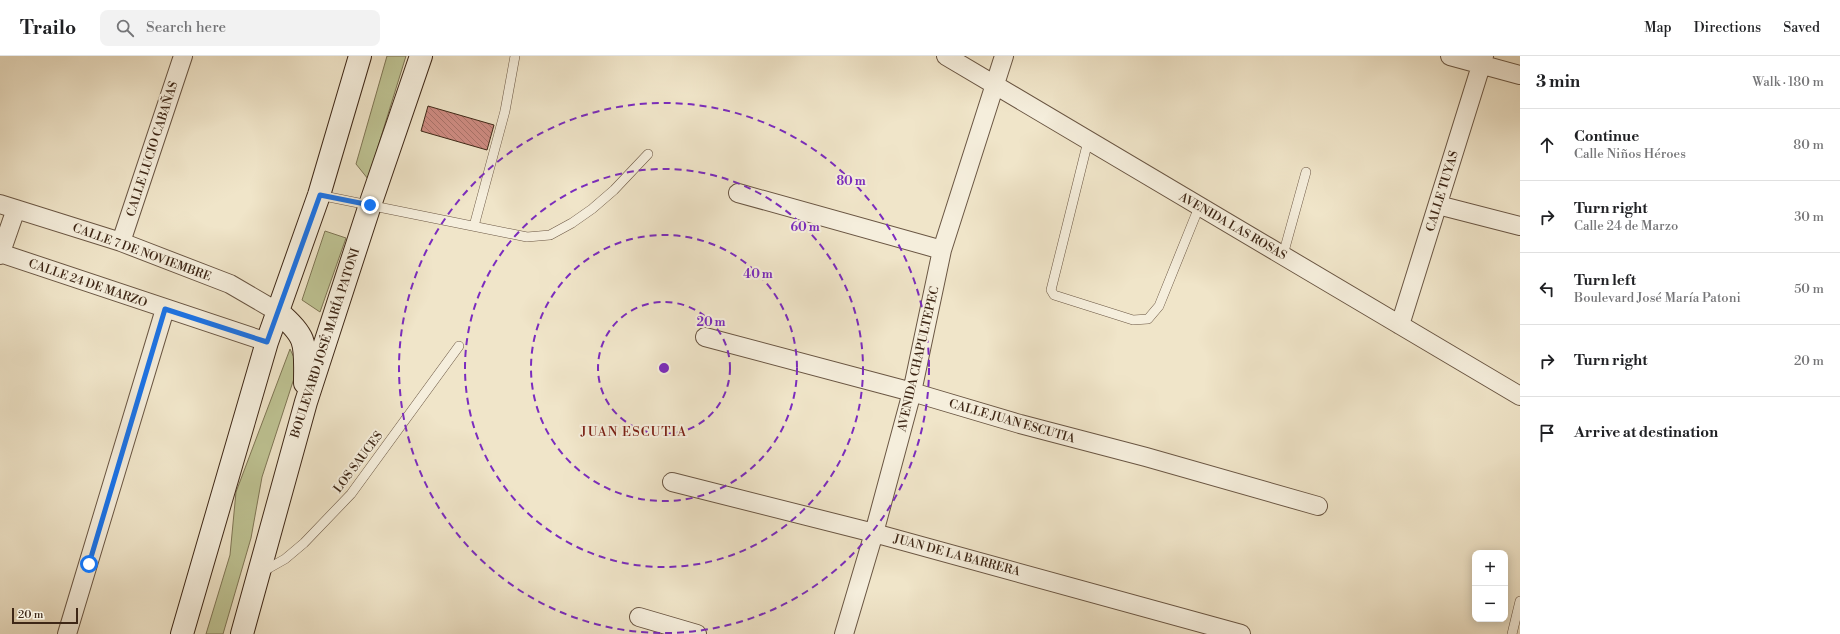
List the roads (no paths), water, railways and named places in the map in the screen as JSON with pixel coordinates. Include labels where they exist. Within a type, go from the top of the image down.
[{"type":"main road","points":[[182,634],[267,342],[320,195],[360,56]]},
{"type":"main road","name":"BOULEVARD JOSÉ MARÍA PATONI","points":[[242,634],[306,402],[370,205],[421,56]]},
{"type":"main road","points":[[278,312],[296,327],[304,342],[306,402]]},
{"type":"street","name":"CALLE LUCIO CABAÑAS","points":[[121,242],[183,56]]},
{"type":"street","name":"AVENIDA LAS ROSAS","points":[[946,56],[1520,396]]},
{"type":"street","name":"AVENIDA CHAPULTEPEC","points":[[844,634],[874,533],[912,392],[942,250],[1004,56]]},
{"type":"street","points":[[1450,56],[1483,60],[1520,75]]},
{"type":"street","name":"CALLE TUYAS","points":[[1400,325],[1483,60]]},
{"type":"street","points":[[738,193],[942,250]]},
{"type":"street","points":[[1438,205],[1520,226]]},
{"type":"street","name":"CALLE 7 DE NOVIEMBRE","points":[[8,206],[121,242],[230,284],[278,312]]},
{"type":"street","points":[[0,254],[8,206]]},
{"type":"street","name":"CALLE 24 DE MARZO","points":[[0,254],[267,342]]},
{"type":"street","points":[[67,634],[165,309]]},
{"type":"street","name":"CALLE JUAN ESCUTIA","points":[[705,337],[912,392],[1020,424],[1146,457],[1318,506]]},
{"type":"street","name":"JUAN DE LA BARRERA","points":[[672,482],[874,533],[1241,634]]},
{"type":"street","points":[[640,616],[697,634]]},
{"type":"lane","points":[[474,226],[505,111],[515,56]]},
{"type":"lane","points":[[1088,141],[1052,282],[1051,290],[1054,296],[1133,320],[1148,320],[1159,306],[1199,207]]},
{"type":"lane","points":[[320,195],[527,237],[550,235],[572,223],[592,209],[614,190],[648,154]]},
{"type":"lane","points":[[1283,255],[1306,172]]},
{"type":"lane","name":"LOS SAUCES","points":[[258,574],[285,559],[304,543],[351,494],[459,346]]},
{"type":"lane","points":[[1512,634],[1520,601]]},
{"type":"district","name":"JUAN ESCUTIA","points":[[634,431]]}]
